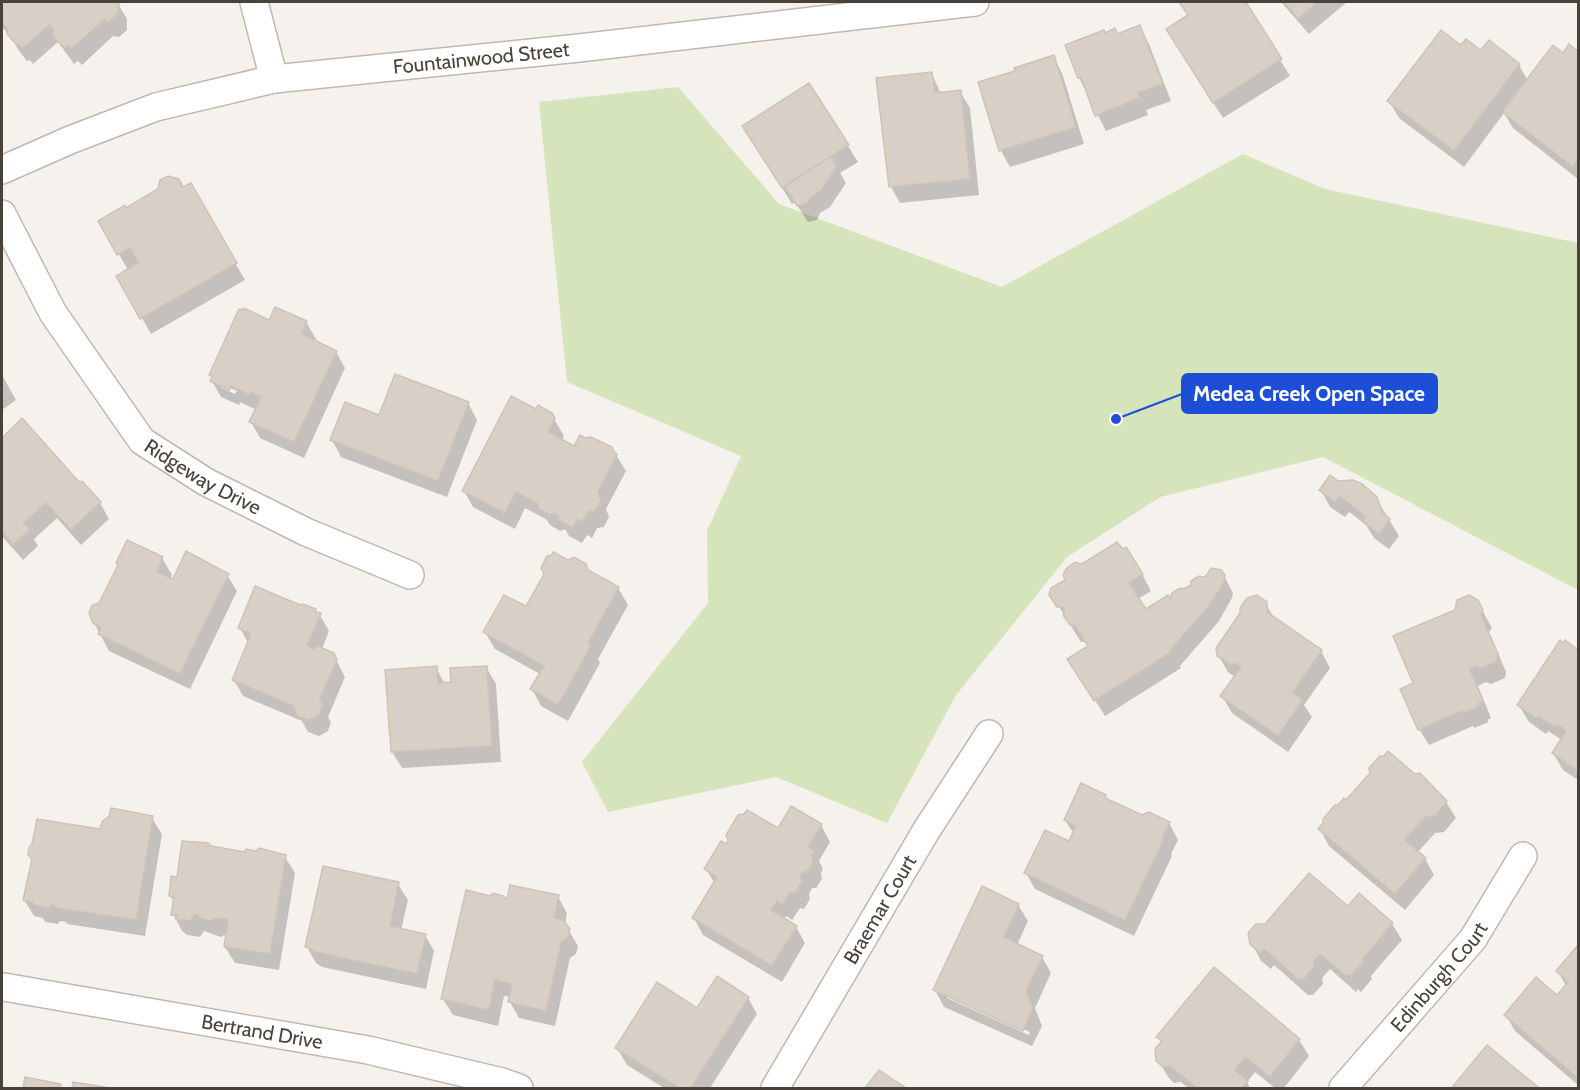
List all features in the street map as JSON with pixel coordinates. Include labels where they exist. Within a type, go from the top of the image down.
[{"type":"street","points":[[254,2],[274,79]]},
{"type":"street","name":"Fountainwood Street","points":[[2,170],[70,140],[156,107],[274,79],[579,48],[975,2]]},
{"type":"street","name":"Ridgeway Drive","points":[[2,214],[53,313],[142,441],[206,482],[286,522],[410,575]]},
{"type":"street","name":"Braemar Court","points":[[775,1089],[926,831],[989,734]]},
{"type":"street","name":"Edinburgh Court","points":[[1343,1089],[1473,939],[1523,856]]},
{"type":"street","name":"Bertrand Drive","points":[[4,987],[368,1050],[507,1087]]},
{"type":"green space","points":[[678,87],[779,204],[1002,287],[1243,154],[1325,189],[1578,243],[1578,590],[1323,457],[1160,497],[1067,557],[956,695],[887,823],[776,777],[608,812],[582,762],[708,603],[707,531],[741,456],[567,382],[539,102]]},
{"type":"building","points":[[2,2],[119,2],[118,13],[109,22],[104,20],[71,49],[68,45],[64,48],[52,35],[54,30],[49,25],[23,48],[17,45],[7,34],[8,30],[2,23]]},
{"type":"building","points":[[1179,2],[1246,2],[1282,59],[1213,103],[1166,29],[1188,15]]},
{"type":"building","points":[[1284,2],[1318,2],[1298,19]]},
{"type":"building","points":[[1140,25],[1163,84],[1138,93],[1140,98],[1095,116],[1081,77],[1078,78],[1065,45],[1104,30],[1105,33],[1115,28],[1117,34]]},
{"type":"building","points":[[1441,30],[1461,45],[1466,39],[1481,50],[1489,40],[1520,64],[1454,151],[1387,101]]},
{"type":"building","points":[[1569,44],[1578,51],[1578,159],[1573,167],[1502,112],[1553,45],[1563,53]]},
{"type":"building","points":[[1054,55],[1076,127],[999,151],[978,82],[1015,71],[1014,68]]},
{"type":"building","points":[[932,72],[935,93],[961,90],[970,179],[889,187],[876,78]]},
{"type":"building","points":[[809,83],[849,145],[782,188],[742,126]]},
{"type":"building","points":[[831,156],[837,166],[821,191],[811,197],[808,203],[797,206],[785,187]]},
{"type":"building","points":[[168,176],[179,179],[183,187],[191,183],[237,263],[140,319],[116,276],[138,263],[130,248],[117,255],[98,221],[158,189],[160,180]]},
{"type":"building","points":[[275,307],[307,321],[302,334],[337,351],[294,442],[249,422],[261,397],[251,392],[250,395],[231,386],[229,390],[210,381],[212,376],[209,375],[239,309],[244,308],[269,320]]},
{"type":"building","points":[[395,374],[469,402],[438,481],[330,440],[345,402],[379,415]]},
{"type":"building","points":[[511,396],[536,409],[538,405],[552,413],[555,418],[548,432],[574,446],[580,435],[585,438],[591,437],[612,447],[617,454],[598,492],[601,500],[595,511],[588,512],[582,522],[577,519],[573,528],[558,520],[560,516],[554,513],[550,515],[539,509],[538,504],[516,492],[505,513],[462,491]]},
{"type":"building","points":[[22,418],[80,483],[82,481],[101,502],[71,530],[46,503],[24,523],[30,529],[13,545],[2,532],[2,438]]},
{"type":"building","points":[[1330,475],[1338,481],[1353,480],[1362,484],[1377,497],[1382,512],[1390,519],[1379,534],[1363,521],[1366,517],[1339,496],[1335,502],[1319,490]]},
{"type":"building","points":[[127,540],[163,557],[157,572],[173,579],[186,551],[229,574],[180,674],[98,634],[101,628],[93,623],[89,613],[92,605],[99,603],[118,565],[116,563]]},
{"type":"building","points":[[1117,542],[1123,549],[1126,547],[1143,574],[1129,583],[1146,609],[1168,595],[1170,599],[1172,593],[1191,585],[1191,581],[1199,576],[1206,576],[1211,568],[1221,570],[1225,575],[1224,582],[1210,605],[1171,649],[1173,651],[1094,701],[1067,659],[1088,646],[1075,626],[1070,625],[1063,615],[1065,610],[1063,607],[1057,607],[1049,595],[1051,588],[1065,580],[1063,575],[1066,569],[1075,562],[1082,564]]},
{"type":"building","points":[[553,552],[568,560],[574,557],[586,564],[588,570],[619,587],[588,643],[591,646],[558,705],[530,689],[544,666],[483,632],[504,595],[526,606],[544,574],[541,568],[547,556],[552,555]]},
{"type":"building","points":[[255,586],[300,605],[316,609],[316,612],[321,613],[307,646],[313,649],[318,646],[334,653],[337,660],[320,699],[323,705],[319,715],[309,720],[297,716],[294,706],[232,680],[251,634],[238,628]]},
{"type":"building","points":[[1257,595],[1267,602],[1267,612],[1322,650],[1293,692],[1303,700],[1278,736],[1220,696],[1241,667],[1236,663],[1231,665],[1217,656],[1216,648],[1240,613],[1240,608],[1247,598]]},
{"type":"building","points":[[1469,595],[1478,600],[1483,610],[1481,615],[1498,654],[1496,662],[1481,668],[1476,666],[1470,669],[1483,701],[1479,703],[1480,706],[1464,713],[1462,711],[1418,730],[1400,689],[1413,683],[1393,636],[1455,610],[1457,600]]},
{"type":"building","points":[[1560,640],[1564,643],[1565,640],[1578,650],[1578,771],[1552,753],[1566,731],[1557,724],[1555,727],[1538,716],[1536,718],[1517,705]]},
{"type":"building","points":[[437,666],[438,683],[451,682],[450,668],[487,666],[492,746],[391,752],[385,670]]},
{"type":"building","points":[[1388,751],[1415,774],[1420,773],[1447,801],[1435,816],[1425,817],[1405,840],[1426,858],[1395,894],[1318,829],[1335,805],[1338,805],[1344,798],[1346,800],[1370,773],[1369,768]]},
{"type":"building","points":[[1081,783],[1106,795],[1105,798],[1142,815],[1149,812],[1170,822],[1125,921],[1024,873],[1045,830],[1069,841],[1076,826],[1064,820]]},
{"type":"building","points":[[791,806],[822,824],[808,847],[815,851],[807,872],[803,872],[800,876],[802,882],[795,893],[790,892],[782,905],[777,901],[771,910],[797,926],[772,966],[692,918],[717,877],[704,869],[721,841],[726,844],[728,840],[726,835],[738,815],[744,814],[747,810],[778,828]]},
{"type":"building","points":[[111,808],[153,816],[136,920],[56,908],[51,905],[49,908],[23,900],[32,859],[28,855],[29,847],[32,844],[37,819],[100,829],[102,822],[109,816]]},
{"type":"building","points":[[182,841],[208,843],[211,846],[245,852],[246,849],[256,851],[259,848],[286,855],[270,954],[224,947],[228,920],[215,918],[211,921],[194,915],[190,921],[176,919],[177,915],[171,915],[174,897],[169,896],[171,876],[177,877]]},
{"type":"building","points":[[323,866],[399,882],[390,926],[426,934],[417,974],[311,951],[312,949],[305,947]]},
{"type":"building","points":[[1309,873],[1348,906],[1359,893],[1393,923],[1351,976],[1348,974],[1346,976],[1320,954],[1314,961],[1314,967],[1304,979],[1298,979],[1264,949],[1261,953],[1250,944],[1248,933],[1256,924],[1265,924]]},
{"type":"building","points":[[510,885],[559,895],[554,918],[563,920],[570,929],[568,937],[561,942],[546,1011],[508,1002],[512,984],[495,980],[489,1010],[441,999],[466,890],[490,896],[493,893],[507,899]]},
{"type":"building","points":[[982,886],[1019,904],[1004,937],[1043,956],[1026,991],[1033,1008],[1023,1031],[933,990]]},
{"type":"building","points":[[1578,945],[1578,1078],[1504,1015],[1536,977],[1557,995],[1568,982],[1556,971]]},
{"type":"building","points":[[1214,967],[1300,1039],[1270,1077],[1245,1057],[1235,1070],[1248,1081],[1242,1088],[1197,1088],[1170,1066],[1163,1067],[1156,1061],[1155,1049],[1162,1041],[1156,1037]]},
{"type":"building","points":[[717,976],[749,997],[691,1088],[679,1088],[615,1048],[657,982],[697,1008]]},
{"type":"building","points":[[1487,1045],[1539,1088],[1456,1088],[1453,1086]]},
{"type":"building","points":[[879,1070],[906,1088],[865,1088]]},
{"type":"building","points":[[25,1077],[61,1084],[60,1088],[23,1088]]},
{"type":"building","points":[[73,1082],[111,1088],[72,1088]]},
{"type":"place","name":"Medea Creek Open Space","points":[[1116,419]]}]
